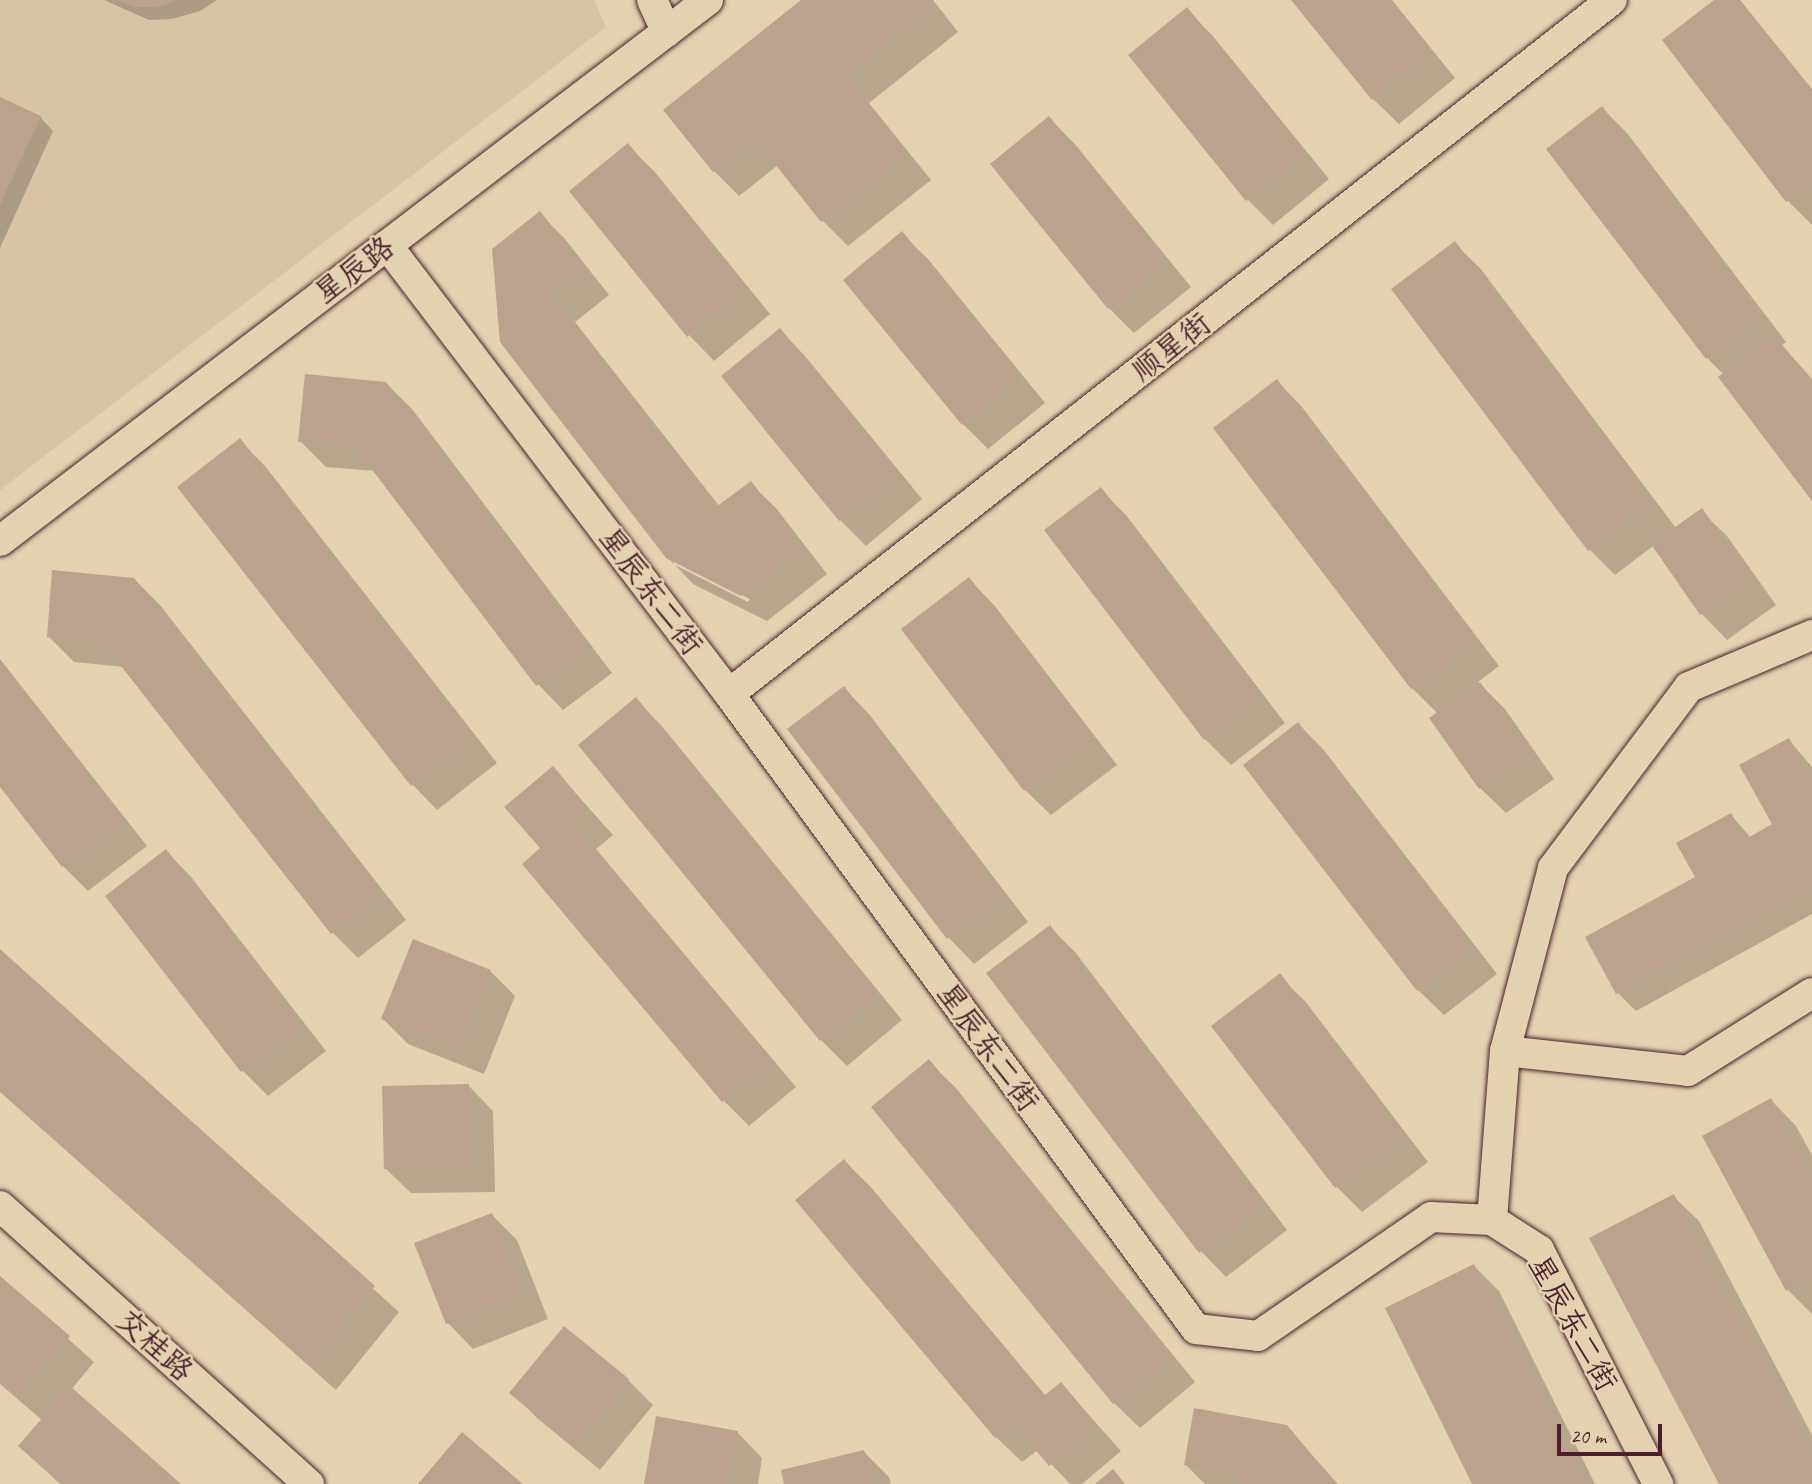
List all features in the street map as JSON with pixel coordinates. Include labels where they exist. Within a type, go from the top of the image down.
[{"type":"street","points":[[652,0],[667,32]]},
{"type":"street","name":"星辰路","points":[[0,541],[708,0]]},
{"type":"street","name":"顺星街","points":[[729,694],[1612,0]]},
{"type":"street","name":"星辰东二街","points":[[387,245],[729,694],[1196,1329],[1258,1336],[1431,1217],[1492,1220],[1539,1250],[1658,1484]]},
{"type":"street","points":[[1492,1220],[1505,1051],[1553,868],[1689,687],[1812,635]]},
{"type":"street","points":[[1505,1051],[1688,1071],[1812,993]]},
{"type":"street","name":"交桂路","points":[[0,1206],[309,1484]]},
{"type":"shaded area","points":[[0,0],[594,0],[606,27],[0,490]]},
{"type":"building","points":[[118,0],[176,1],[157,7],[134,7]]},
{"type":"building","points":[[801,0],[930,0],[934,5],[845,77],[907,154],[821,222],[755,139],[713,172],[663,110]]},
{"type":"building","points":[[1291,0],[1389,0],[1431,52],[1372,100]]},
{"type":"building","points":[[1714,0],[1740,0],[1812,94],[1812,182],[1786,202],[1662,40]]},
{"type":"building","points":[[1187,7],[1305,152],[1246,201],[1128,55]]},
{"type":"building","points":[[0,97],[41,116],[0,205]]},
{"type":"building","points":[[1602,106],[1762,316],[1706,359],[1546,149]]},
{"type":"building","points":[[1049,116],[1167,261],[1108,309],[990,164]]},
{"type":"building","points":[[628,143],[746,288],[687,337],[569,191]]},
{"type":"building","points":[[540,211],[585,269],[551,296],[716,507],[751,481],[803,548],[741,596],[666,558],[500,342],[492,249]]},
{"type":"building","points":[[902,231],[1021,376],[962,425],[843,280]]},
{"type":"building","points":[[1455,241],[1652,502],[1588,551],[1391,289]]},
{"type":"building","points":[[780,328],[898,473],[839,521],[721,376]]},
{"type":"building","points":[[1774,334],[1812,384],[1812,501],[1718,377]]},
{"type":"building","points":[[305,374],[386,382],[588,647],[536,686],[355,447],[298,442]]},
{"type":"building","points":[[1277,379],[1475,640],[1411,689],[1213,428]]},
{"type":"building","points":[[240,438],[473,737],[411,786],[177,487]]},
{"type":"building","points":[[1101,487],[1261,697],[1204,740],[1044,530]]},
{"type":"building","points":[[1702,508],[1752,579],[1700,615],[1651,544]]},
{"type":"building","points":[[52,570],[134,578],[382,894],[331,934],[103,643],[47,637]]},
{"type":"building","points":[[969,577],[1093,739],[1024,791],[901,629]]},
{"type":"building","points":[[0,661],[123,819],[62,867],[0,787]]},
{"type":"building","points":[[1480,682],[1530,752],[1479,789],[1429,718]]},
{"type":"building","points":[[844,686],[1004,896],[947,939],[787,729]]},
{"type":"building","points":[[636,697],[878,994],[820,1041],[578,745]]},
{"type":"building","points":[[1298,722],[1473,948],[1417,991],[1243,765]]},
{"type":"building","points":[[1789,738],[1812,779],[1812,886],[1616,994],[1585,937],[1695,877],[1676,843],[1731,813],[1746,839],[1772,824],[1739,765]]},
{"type":"building","points":[[553,766],[589,809],[572,823],[772,1060],[722,1102],[522,864],[540,848],[504,807]]},
{"type":"building","points":[[166,849],[302,1025],[241,1072],[105,896]]},
{"type":"building","points":[[1050,925],[1263,1204],[1199,1253],[986,973]]},
{"type":"building","points":[[413,939],[491,970],[459,1050],[381,1019]]},
{"type":"building","points":[[0,949],[375,1286],[310,1366],[0,1091]]},
{"type":"building","points":[[1280,973],[1404,1136],[1335,1188],[1211,1026]]},
{"type":"building","points":[[929,1059],[1171,1356],[1113,1404],[871,1107]]},
{"type":"building","points":[[469,1084],[471,1167],[384,1169],[382,1086]]},
{"type":"building","points":[[1771,1098],[1812,1174],[1812,1277],[1786,1291],[1702,1136]]},
{"type":"building","points":[[844,1159],[1044,1396],[1061,1382],[1097,1425],[1049,1466],[1013,1423],[995,1438],[795,1200]]},
{"type":"building","points":[[1674,1194],[1812,1455],[1812,1484],[1719,1484],[1589,1238]]},
{"type":"building","points":[[492,1213],[524,1294],[446,1324],[414,1243]]},
{"type":"building","points":[[1474,1264],[1584,1484],[1472,1484],[1385,1308]]},
{"type":"building","points":[[0,1276],[70,1336],[17,1397],[0,1382]]},
{"type":"building","points":[[564,1326],[629,1379],[574,1446],[509,1393]]},
{"type":"building","points":[[70,1386],[181,1484],[61,1484],[18,1446]]},
{"type":"building","points":[[1194,1408],[1287,1425],[1336,1484],[1245,1484],[1238,1474],[1184,1465]]},
{"type":"building","points":[[656,1416],[738,1431],[729,1484],[644,1484]]},
{"type":"building","points":[[462,1432],[523,1484],[418,1484]]},
{"type":"building","points":[[864,1450],[873,1484],[784,1484],[781,1470]]},
{"type":"building","points":[[1113,1469],[1125,1484],[1095,1484]]}]
